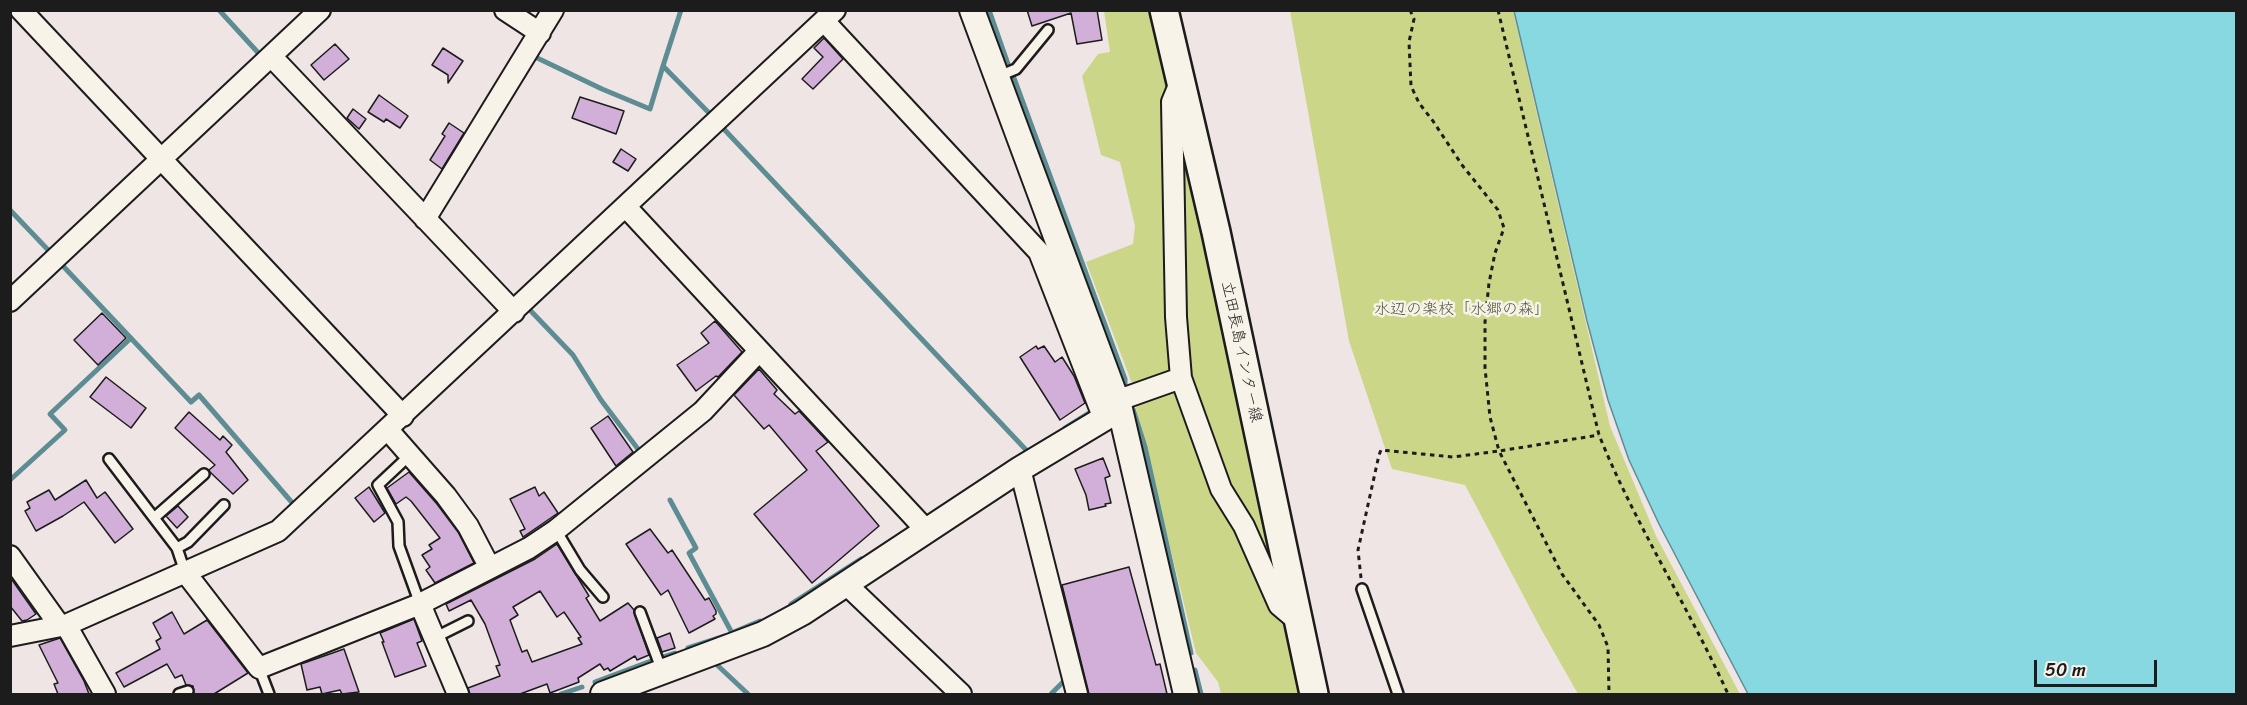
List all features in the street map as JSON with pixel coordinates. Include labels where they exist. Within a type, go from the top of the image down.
[{"type":"main road","name":"立田長島インター線","points":[[1164,10],[1216,232],[1314,694]]},
{"type":"street","points":[[21,10],[403,416]]},
{"type":"street","points":[[10,301],[320,10]]},
{"type":"street","points":[[505,10],[540,33]]},
{"type":"street","points":[[425,219],[553,10]]},
{"type":"street","points":[[972,10],[1113,409],[1186,694]]},
{"type":"street","points":[[10,636],[63,625],[278,531],[830,16],[1039,252],[1113,409]]},
{"type":"street","points":[[272,56],[514,312]]},
{"type":"street","points":[[1180,83],[1173,102],[1176,317],[1181,378],[1221,489],[1244,526],[1278,605],[1298,621]]},
{"type":"street","points":[[626,207],[927,531]]},
{"type":"street","points":[[185,572],[259,669],[420,604],[529,548],[556,530],[703,411],[759,351]]},
{"type":"street","points":[[603,694],[763,634],[802,613],[1113,409],[1181,378]]},
{"type":"street","points":[[388,430],[468,526],[489,568]]},
{"type":"street","points":[[1020,470],[1072,691]]},
{"type":"street","points":[[10,556],[63,625],[105,694]]},
{"type":"street","points":[[846,585],[961,694]]},
{"type":"street","points":[[420,604],[458,694]]},
{"type":"lane","points":[[996,77],[1016,69],[1048,30]]},
{"type":"lane","points":[[410,455],[378,485],[398,522],[399,546],[420,604]]},
{"type":"lane","points":[[109,459],[177,548],[185,572]]},
{"type":"lane","points":[[154,518],[204,474]]},
{"type":"lane","points":[[177,548],[188,542],[224,506]]},
{"type":"lane","points":[[556,530],[580,570],[603,597]]},
{"type":"lane","points":[[1362,589],[1398,694]]},
{"type":"lane","points":[[640,612],[663,673]]},
{"type":"lane","points":[[434,638],[468,621]]},
{"type":"lane","points":[[259,669],[268,694]]},
{"type":"path","points":[[1410,10],[1414,19],[1408,42],[1411,86],[1419,103],[1462,165],[1498,210],[1504,228],[1495,253],[1485,322],[1485,368],[1490,417],[1499,451],[1562,574],[1599,626],[1608,647],[1610,694]]},
{"type":"path","points":[[1498,10],[1599,435],[1617,479],[1649,545],[1698,633],[1728,694]]},
{"type":"path","points":[[1362,589],[1358,550],[1378,454],[1381,450],[1453,457],[1599,435]]},
{"type":"green space","points":[[1104,11],[1157,11],[1171,84],[1174,372],[1135,385],[1131,381],[1086,262],[1133,244],[1135,226],[1120,162],[1101,155],[1082,76],[1098,54],[1110,52]]},
{"type":"green space","name":"水辺の楽校「水郷の森」","points":[[1290,11],[1513,11],[1610,426],[1656,536],[1740,694],[1578,694],[1465,485],[1392,469],[1349,341]]},
{"type":"green space","points":[[1177,107],[1279,593],[1226,490],[1186,374]]},
{"type":"green space","points":[[1172,388],[1181,391],[1270,601],[1287,631],[1301,694],[1221,694],[1218,682],[1196,653],[1134,400]]},
{"type":"water","points":[[1514,11],[2236,11],[2236,694],[1748,694],[1659,524],[1629,460],[1608,400],[1587,321]]},
{"type":"building","points":[[1027,10],[1097,10],[1102,40],[1077,44],[1071,13],[1032,26]]},
{"type":"building","points":[[824,38],[843,59],[813,89],[802,79],[823,57],[814,48]]},
{"type":"building","points":[[335,44],[349,59],[324,80],[311,65]]},
{"type":"building","points":[[443,48],[463,61],[448,83],[448,75],[432,65]]},
{"type":"building","points":[[379,95],[408,116],[400,128],[368,112]]},
{"type":"building","points":[[580,97],[624,111],[616,134],[572,118]]},
{"type":"building","points":[[353,109],[366,119],[359,129],[347,118]]},
{"type":"building","points":[[449,123],[464,133],[442,169],[430,160],[445,136],[442,134]]},
{"type":"building","points":[[621,149],[636,159],[628,171],[613,162]]},
{"type":"building","points":[[102,313],[126,338],[98,365],[74,340]]},
{"type":"building","points":[[715,321],[742,352],[718,377],[716,376],[696,391],[677,365],[709,343],[701,333]]},
{"type":"building","points":[[1036,346],[1038,349],[1044,346],[1055,362],[1062,357],[1074,376],[1085,403],[1060,420],[1020,357]]},
{"type":"building","points":[[759,369],[777,390],[774,394],[795,414],[799,411],[828,442],[816,451],[879,526],[812,583],[754,514],[807,470],[769,425],[764,429],[734,395]]},
{"type":"building","points":[[106,377],[146,408],[131,428],[90,397]]},
{"type":"building","points":[[189,412],[220,440],[223,436],[232,445],[226,452],[248,480],[233,494],[210,472],[209,470],[215,465],[175,428]]},
{"type":"building","points":[[608,416],[633,452],[616,466],[591,428]]},
{"type":"building","points":[[1103,458],[1110,476],[1105,478],[1111,503],[1089,510],[1086,495],[1075,469]]},
{"type":"building","points":[[409,472],[458,532],[474,563],[435,583],[426,570],[430,567],[422,555],[432,549],[429,545],[440,538],[411,501],[406,497],[396,504],[387,488]]},
{"type":"building","points":[[86,480],[97,498],[105,492],[133,529],[115,543],[84,502],[36,531],[25,511],[30,508],[27,502],[49,490],[55,500]]},
{"type":"building","points":[[369,487],[385,513],[374,522],[355,498]]},
{"type":"building","points":[[535,487],[539,496],[544,492],[558,513],[523,537],[520,531],[525,529],[510,499]]},
{"type":"building","points":[[178,506],[188,517],[177,528],[166,516]]},
{"type":"building","points":[[650,529],[668,553],[672,550],[705,600],[709,598],[716,611],[713,616],[715,619],[689,633],[668,590],[661,595],[626,544]]},
{"type":"building","points":[[557,544],[589,596],[586,598],[600,621],[628,603],[634,610],[649,655],[637,660],[635,656],[610,671],[608,668],[604,670],[600,664],[578,678],[579,682],[550,693],[547,684],[520,694],[470,694],[468,688],[500,676],[496,666],[500,665],[485,624],[471,600],[449,611],[446,604],[535,559]],"holes":[[[540,591],[557,617],[564,612],[581,637],[578,638],[582,644],[532,662],[527,650],[522,652],[510,620],[518,615],[513,607]]]},
{"type":"building","points":[[1129,567],[1156,665],[1160,664],[1167,694],[1089,694],[1062,585]]},
{"type":"building","points":[[10,577],[36,614],[27,620],[22,621],[10,606]]},
{"type":"building","points":[[172,612],[184,634],[207,620],[248,673],[214,694],[194,694],[193,686],[186,685],[182,675],[175,678],[167,664],[124,687],[116,673],[160,649],[156,641],[161,638],[153,623]]},
{"type":"building","points":[[414,619],[422,641],[417,643],[426,666],[395,677],[380,633]]},
{"type":"building","points":[[670,633],[675,648],[662,652],[657,638]]},
{"type":"building","points":[[60,638],[89,694],[58,694],[54,684],[58,683],[39,645]]},
{"type":"building","points":[[344,649],[359,692],[342,694],[340,690],[322,694],[320,687],[307,690],[301,664]]},
{"type":"waterway","points":[[219,10],[262,57]]},
{"type":"waterway","points":[[681,10],[663,66],[712,116]]},
{"type":"waterway","points":[[989,10],[1008,64]]},
{"type":"waterway","points":[[531,55],[650,109],[663,66]]},
{"type":"waterway","points":[[1014,78],[1125,379],[1125,386]]},
{"type":"waterway","points":[[721,126],[1028,452]]},
{"type":"waterway","points":[[10,210],[51,253]]},
{"type":"waterway","points":[[63,266],[191,402],[199,395],[295,506]]},
{"type":"waterway","points":[[526,310],[528,308],[573,355],[601,400],[641,453]]},
{"type":"waterway","points":[[10,480],[65,430],[50,414],[131,338]]},
{"type":"waterway","points":[[1133,409],[1145,447],[1191,653]]},
{"type":"waterway","points":[[1065,428],[1092,411]]},
{"type":"waterway","points":[[670,500],[696,548],[689,553],[732,633]]},
{"type":"waterway","points":[[791,604],[861,559]]},
{"type":"waterway","points":[[734,632],[760,621]]},
{"type":"waterway","points":[[688,648],[725,636]]},
{"type":"waterway","points":[[663,657],[675,653]]},
{"type":"waterway","points":[[595,682],[651,661]]},
{"type":"waterway","points":[[715,663],[748,694]]},
{"type":"waterway","points":[[1195,670],[1201,694]]},
{"type":"waterway","points":[[1051,694],[1066,679],[1065,675]]},
{"type":"waterway","points":[[561,694],[582,687]]}]
